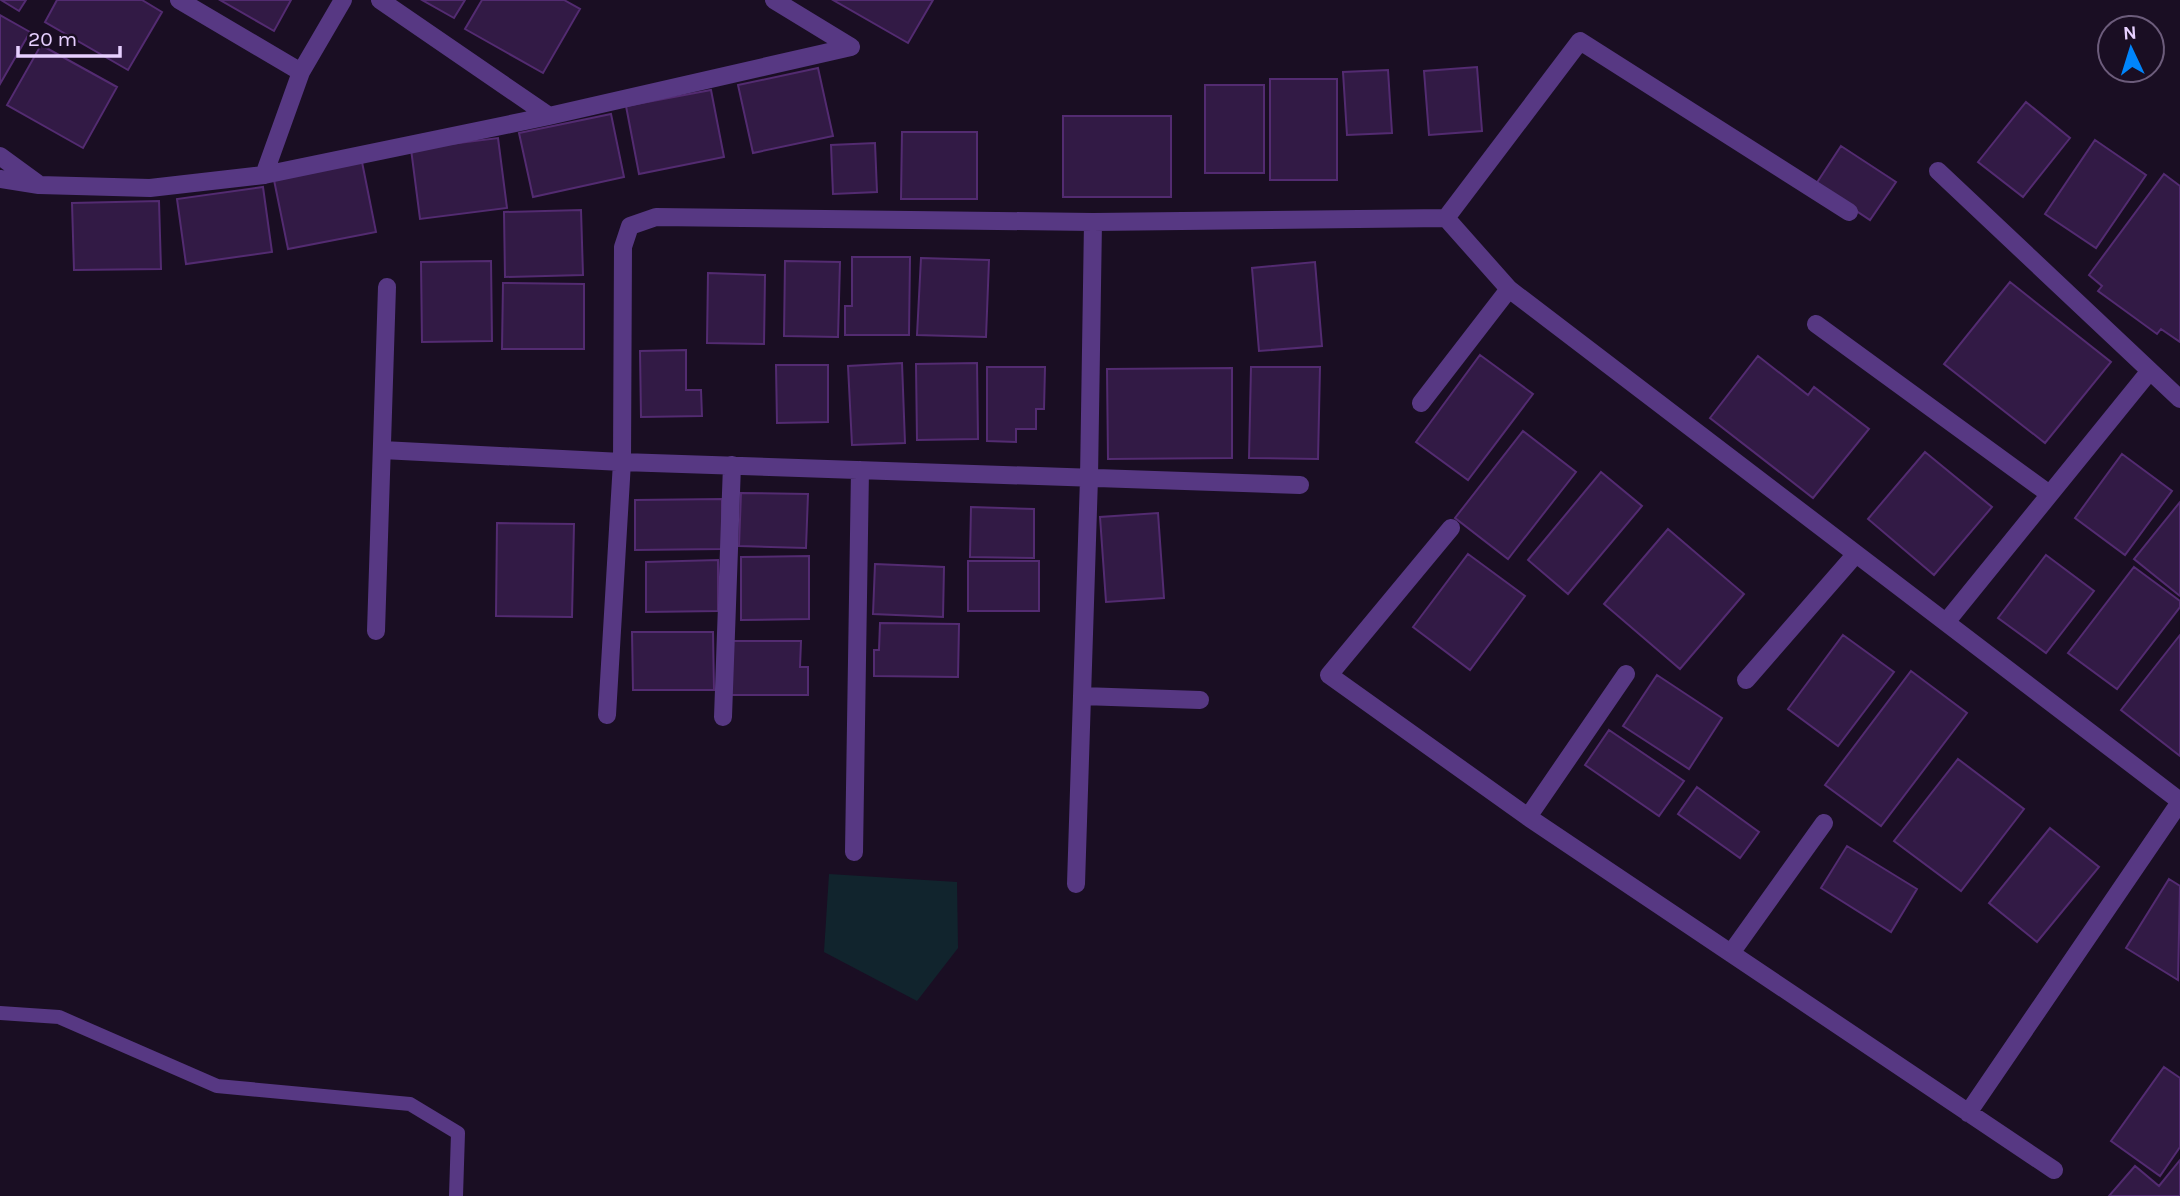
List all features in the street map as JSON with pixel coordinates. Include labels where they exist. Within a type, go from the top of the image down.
[{"type":"street","points":[[179,0],[301,72]]},
{"type":"street","points":[[264,175],[301,72],[342,0]]},
{"type":"street","points":[[380,0],[549,116]]},
{"type":"street","points":[[0,179],[39,184],[150,188],[264,175],[549,116],[851,47],[774,0]]},
{"type":"street","points":[[1446,218],[1580,41],[1849,212]]},
{"type":"street","points":[[0,156],[39,184]]},
{"type":"street","points":[[1938,171],[2149,373],[2180,399]]},
{"type":"street","points":[[607,715],[622,462],[623,247],[630,226],[656,217],[1093,222],[1446,218],[1509,289],[1855,555],[1947,621],[2180,802],[1968,1112]]},
{"type":"street","points":[[1076,884],[1089,478],[1093,222]]},
{"type":"street","points":[[376,631],[387,287]]},
{"type":"street","points":[[1421,403],[1509,289]]},
{"type":"street","points":[[1816,324],[2048,493]]},
{"type":"street","points":[[1947,621],[2048,493],[2149,373]]},
{"type":"street","points":[[382,450],[622,462],[1300,485]]},
{"type":"street","points":[[723,717],[732,465]]},
{"type":"street","points":[[854,852],[860,470]]},
{"type":"street","points":[[1451,528],[1329,675],[1528,817],[2054,1170]]},
{"type":"street","points":[[1746,680],[1855,555]]},
{"type":"street","points":[[1528,817],[1626,674]]},
{"type":"street","points":[[1082,696],[1200,700]]},
{"type":"street","points":[[1731,953],[1824,823]]},
{"type":"lane","points":[[0,1013],[59,1017],[217,1086],[410,1104],[458,1133],[456,1196]]},
{"type":"shaded area","points":[[829,874],[957,882],[958,948],[917,1001],[824,952]]},
{"type":"building","points":[[1,0],[26,0],[19,11]]},
{"type":"building","points":[[57,0],[142,0],[162,12],[128,70],[45,22]]},
{"type":"building","points":[[220,0],[291,0],[274,31]]},
{"type":"building","points":[[422,0],[465,0],[454,18]]},
{"type":"building","points":[[482,0],[564,0],[580,9],[543,73],[465,29]]},
{"type":"building","points":[[833,0],[933,0],[908,43]]},
{"type":"building","points":[[0,15],[30,32],[0,84]]},
{"type":"building","points":[[41,45],[117,87],[83,148],[7,105]]},
{"type":"building","points":[[1477,67],[1482,131],[1429,135],[1424,71]]},
{"type":"building","points":[[818,68],[833,136],[753,153],[738,85]]},
{"type":"building","points":[[1388,70],[1392,133],[1347,135],[1343,72]]},
{"type":"building","points":[[1270,79],[1337,79],[1337,180],[1270,180]]},
{"type":"building","points":[[1205,85],[1264,85],[1264,173],[1205,173]]},
{"type":"building","points":[[711,90],[724,157],[639,174],[626,106]]},
{"type":"building","points":[[2026,102],[2070,138],[2023,197],[1978,162]]},
{"type":"building","points":[[611,114],[624,177],[533,197],[519,133]]},
{"type":"building","points":[[1063,116],[1171,116],[1171,197],[1063,197]]},
{"type":"building","points":[[902,132],[977,132],[977,199],[901,199]]},
{"type":"building","points":[[498,138],[507,208],[420,219],[411,149]]},
{"type":"building","points":[[2095,140],[2146,175],[2096,248],[2045,214]]},
{"type":"building","points":[[875,143],[877,192],[833,194],[831,145]]},
{"type":"building","points":[[1841,146],[1896,182],[1870,220],[1816,184]]},
{"type":"building","points":[[362,162],[376,232],[288,249],[274,180]]},
{"type":"building","points":[[2164,174],[2180,186],[2180,342],[2161,329],[2157,334],[2098,291],[2102,286],[2089,275]]},
{"type":"building","points":[[263,187],[272,252],[186,264],[177,199]]},
{"type":"building","points":[[159,201],[161,269],[74,270],[72,203]]},
{"type":"building","points":[[581,210],[583,275],[505,277],[504,212]]},
{"type":"building","points":[[852,257],[910,257],[909,335],[845,335],[845,306],[852,306]]},
{"type":"building","points":[[921,258],[989,260],[986,337],[917,335]]},
{"type":"building","points":[[491,261],[492,341],[422,342],[421,262]]},
{"type":"building","points":[[785,261],[840,262],[838,337],[784,336]]},
{"type":"building","points":[[1315,262],[1322,346],[1259,351],[1252,268]]},
{"type":"building","points":[[708,273],[765,275],[764,344],[707,343]]},
{"type":"building","points":[[2010,282],[2111,362],[2045,443],[1944,364]]},
{"type":"building","points":[[503,283],[584,284],[584,349],[502,349]]},
{"type":"building","points":[[686,350],[686,390],[701,390],[702,416],[641,417],[640,351]]},
{"type":"building","points":[[1480,355],[1533,394],[1468,480],[1416,442]]},
{"type":"building","points":[[1758,356],[1808,395],[1814,387],[1869,429],[1813,498],[1710,418]]},
{"type":"building","points":[[902,363],[905,443],[852,445],[848,366]]},
{"type":"building","points":[[977,363],[978,439],[917,440],[916,364]]},
{"type":"building","points":[[776,365],[828,365],[828,422],[777,423]]},
{"type":"building","points":[[987,367],[1045,367],[1044,409],[1036,409],[1036,429],[1016,429],[1016,442],[987,441]]},
{"type":"building","points":[[1251,367],[1320,367],[1318,459],[1249,458]]},
{"type":"building","points":[[1232,368],[1232,458],[1108,459],[1107,369]]},
{"type":"building","points":[[1523,431],[1576,472],[1508,559],[1455,518]]},
{"type":"building","points":[[1925,452],[1992,507],[1934,575],[1868,519]]},
{"type":"building","points":[[2122,454],[2172,491],[2125,555],[2075,518]]},
{"type":"building","points":[[1601,472],[1642,506],[1568,594],[1528,560]]},
{"type":"building","points":[[741,493],[808,494],[806,548],[739,546]]},
{"type":"building","points":[[722,499],[722,549],[635,550],[635,500]]},
{"type":"building","points":[[2180,502],[2180,596],[2134,559]]},
{"type":"building","points":[[971,507],[1034,509],[1034,558],[970,557]]},
{"type":"building","points":[[1158,513],[1164,598],[1106,602],[1100,517]]},
{"type":"building","points":[[497,523],[574,524],[572,617],[496,616]]},
{"type":"building","points":[[1668,529],[1744,594],[1680,669],[1604,604]]},
{"type":"building","points":[[1468,554],[1525,596],[1470,670],[1413,627]]},
{"type":"building","points":[[2046,555],[2094,591],[2046,653],[1998,618]]},
{"type":"building","points":[[809,556],[809,619],[741,620],[741,557]]},
{"type":"building","points":[[718,560],[718,611],[646,612],[646,562]]},
{"type":"building","points":[[968,561],[1039,561],[1039,611],[968,611]]},
{"type":"building","points":[[875,564],[944,567],[943,617],[873,614]]},
{"type":"building","points":[[2134,567],[2180,601],[2180,607],[2117,689],[2068,653]]},
{"type":"building","points":[[880,623],[959,624],[958,677],[874,676],[874,650],[879,650]]},
{"type":"building","points":[[632,632],[713,632],[714,690],[633,690]]},
{"type":"building","points":[[1843,635],[1894,672],[1838,746],[1788,709]]},
{"type":"building","points":[[2180,635],[2180,756],[2121,710]]},
{"type":"building","points":[[731,641],[801,641],[800,667],[808,667],[808,695],[731,695]]},
{"type":"building","points":[[1911,671],[1967,713],[1881,826],[1825,785]]},
{"type":"building","points":[[1657,675],[1722,718],[1689,769],[1623,726]]},
{"type":"building","points":[[1609,730],[1684,781],[1659,816],[1585,765]]},
{"type":"building","points":[[1958,759],[2024,809],[1961,891],[1894,841]]},
{"type":"building","points":[[1697,787],[1759,832],[1740,858],[1678,814]]},
{"type":"building","points":[[2050,828],[2099,867],[2037,942],[1989,903]]},
{"type":"building","points":[[1847,846],[1917,889],[1891,932],[1821,888]]},
{"type":"building","points":[[2169,879],[2180,886],[2178,980],[2126,948]]},
{"type":"building","points":[[2164,1067],[2180,1078],[2180,1147],[2160,1176],[2111,1141]]},
{"type":"building","points":[[2180,1160],[2180,1196],[2109,1196],[2135,1166],[2159,1186]]}]
